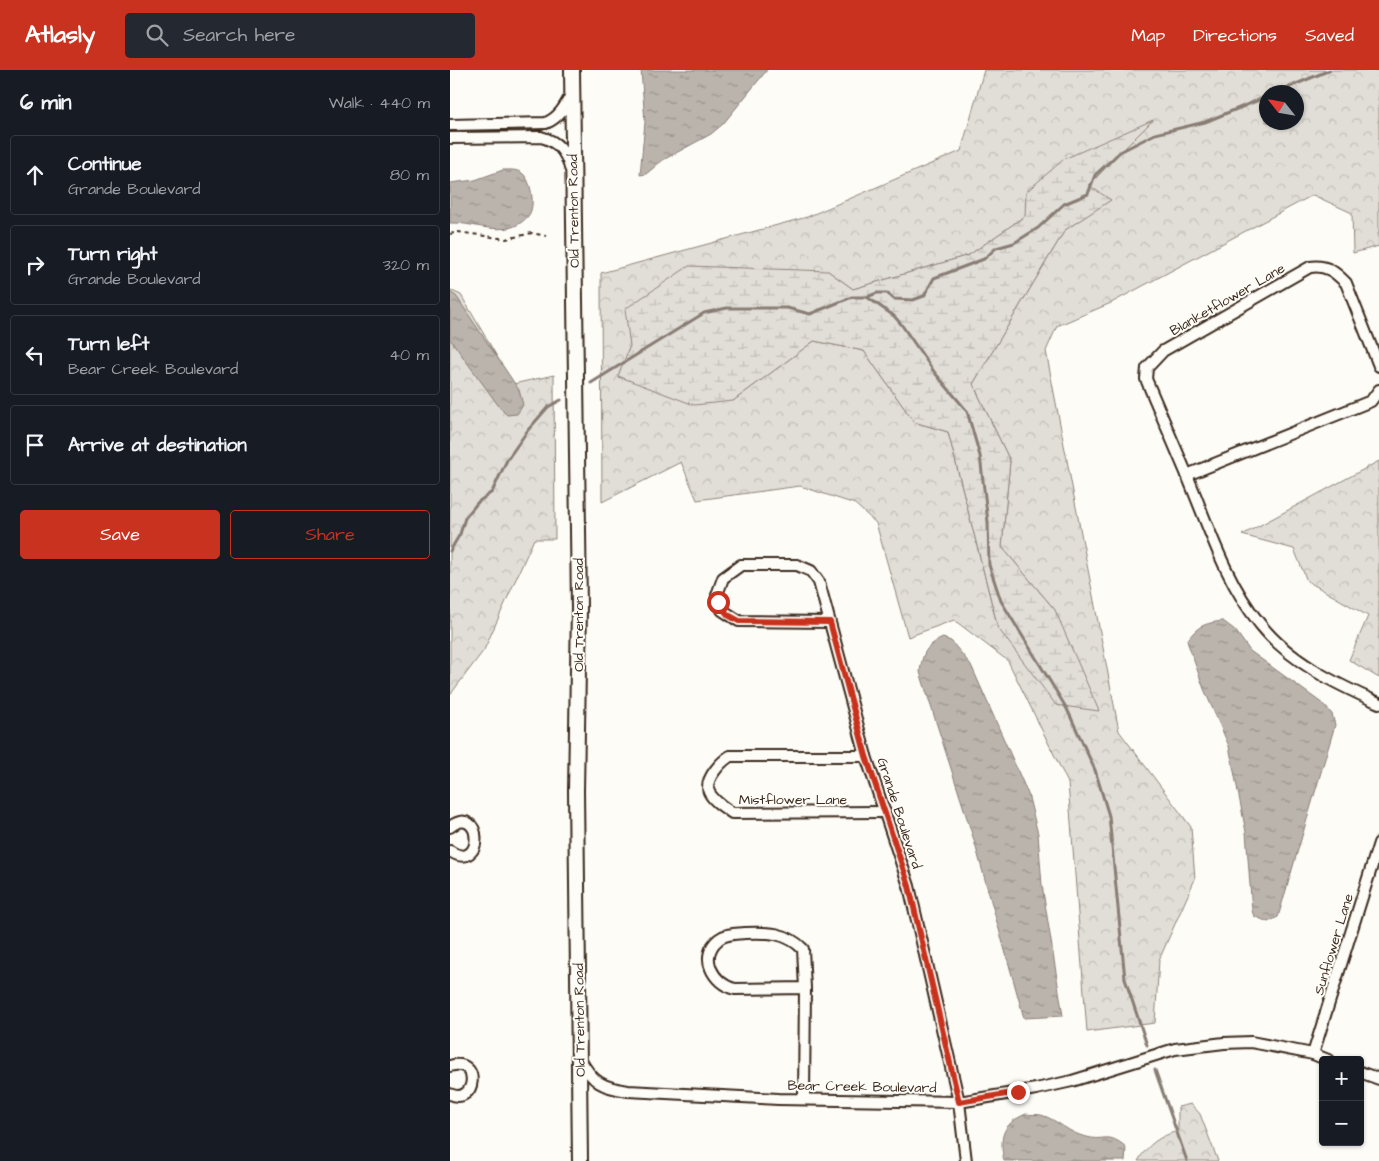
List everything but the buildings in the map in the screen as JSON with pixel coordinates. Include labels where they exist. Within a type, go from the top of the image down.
[{"type":"main road","name":"Old Trenton Road","points":[[572,70],[579,607],[576,790],[580,1161]]},
{"type":"street","points":[[450,125],[546,123],[554,119],[562,111],[572,92]]},
{"type":"street","points":[[450,138],[541,137],[551,139],[560,147],[568,159],[572,178]]},
{"type":"street","name":"Blanketflower Lane","points":[[1379,366],[1346,283],[1327,268],[1319,265],[1310,267],[1163,351],[1147,368],[1146,379],[1231,580],[1260,624],[1292,656],[1339,686],[1379,703]]},
{"type":"street","points":[[1186,475],[1371,401],[1379,390]]},
{"type":"street","name":"Grande Boulevard","points":[[830,622],[739,621],[728,615],[718,602],[717,595],[720,584],[723,578],[741,565],[803,566],[811,571],[819,582],[830,622],[866,756],[909,886],[959,1102],[966,1161]]},
{"type":"street","name":"Mistflower Lane","points":[[866,756],[730,756],[722,761],[715,770],[709,784],[709,792],[722,806],[732,813],[885,812]]},
{"type":"street","points":[[450,827],[456,823],[466,823],[474,830],[477,840],[473,849],[467,854],[461,855],[450,851]]},
{"type":"street","name":"Sunflower Lane","points":[[1313,1054],[1379,843]]},
{"type":"street","points":[[804,1098],[805,988],[803,950],[797,943],[783,935],[772,932],[727,934],[713,946],[710,956],[711,972],[724,987],[735,989],[805,988]]},
{"type":"street","name":"Bear Creek Boulevard","points":[[580,1058],[594,1080],[608,1088],[778,1099],[959,1102],[1063,1083],[1175,1049],[1251,1042],[1319,1056]]},
{"type":"street","points":[[450,1066],[458,1064],[468,1069],[472,1076],[472,1083],[469,1091],[463,1095],[450,1094]]},
{"type":"street","points":[[1364,1073],[1379,1079]]},
{"type":"path","points":[[450,234],[458,232],[506,239],[532,233],[546,236]]},
{"type":"green space","points":[[984,70],[1379,70],[1379,246],[1353,253],[1352,213],[1313,195],[1111,303],[1057,326],[1046,351],[1119,731],[1191,827],[1195,879],[1159,960],[1155,1023],[1087,1032],[1068,783],[1008,661],[954,620],[908,637],[876,523],[855,504],[800,486],[697,500],[681,462],[602,502],[601,273],[807,217],[961,151]],"holes":[[[1151,121],[1088,186],[1110,200],[1065,230],[973,384],[1010,461],[1002,547],[1055,610],[998,628],[948,432],[914,422],[864,351],[814,341],[733,401],[618,377],[630,346],[828,271],[853,289],[969,255],[1025,216]]]},
{"type":"green space","points":[[1153,120],[1088,185],[1111,200],[1065,230],[973,384],[1010,461],[1002,547],[1055,610],[1099,711],[1056,705],[998,628],[948,432],[914,422],[864,351],[814,341],[733,401],[694,405],[618,376],[630,346],[625,309],[689,266],[828,271],[853,289],[969,255],[1025,216],[1026,192],[1064,159]]},
{"type":"green space","points":[[450,290],[461,295],[513,384],[554,375],[555,539],[534,539],[484,650],[450,695]]},
{"type":"green space","points":[[1379,461],[1379,678],[1349,660],[1368,616],[1307,581],[1294,549],[1242,535]]},
{"type":"green space","points":[[1191,1104],[1200,1114],[1218,1161],[1138,1161],[1155,1142],[1166,1135],[1178,1131],[1178,1107]]},
{"type":"water","points":[[641,70],[767,70],[723,124],[711,134],[663,160],[646,174],[640,175],[645,122]]},
{"type":"water","points":[[503,170],[520,172],[528,181],[532,204],[530,213],[525,220],[505,229],[450,223],[450,183],[475,180]]},
{"type":"water","points":[[450,292],[456,296],[519,390],[523,405],[517,414],[507,415],[501,409],[450,339]]},
{"type":"water","points":[[1223,621],[1235,630],[1250,651],[1323,704],[1332,714],[1335,725],[1278,917],[1268,922],[1254,916],[1252,911],[1246,832],[1229,746],[1204,689],[1187,641],[1202,626]]},
{"type":"water","points":[[943,638],[951,641],[971,665],[1028,794],[1038,834],[1042,885],[1063,1016],[1024,1018],[973,837],[920,672],[926,651]]},
{"type":"water","points":[[1026,1114],[1047,1117],[1081,1135],[1093,1138],[1114,1139],[1126,1147],[1125,1161],[1004,1161],[1002,1138],[1004,1132],[1012,1122]]},
{"type":"waterway","points":[[1294,85],[1330,70]]},
{"type":"waterway","points":[[591,383],[704,313],[727,308],[787,308],[810,314],[852,297],[867,297],[877,293],[887,293],[894,299],[913,300],[924,296],[934,278],[984,259],[996,248],[1014,243],[1038,228],[1064,204],[1088,194],[1095,175],[1120,152],[1155,134],[1205,122],[1259,100]]},
{"type":"waterway","points":[[867,297],[894,316],[935,373],[967,411],[980,456],[988,522],[989,565],[1001,601],[1067,709],[1095,770],[1109,816],[1125,979],[1147,1045]]},
{"type":"waterway","points":[[450,551],[460,534],[465,518],[478,502],[492,492],[507,460],[528,430],[548,407],[561,400]]},
{"type":"waterway","points":[[1155,1070],[1187,1161]]},
{"type":"route","points":[[718,602],[722,610],[739,621],[830,622],[866,756],[909,886],[959,1102],[1018,1092]]}]
